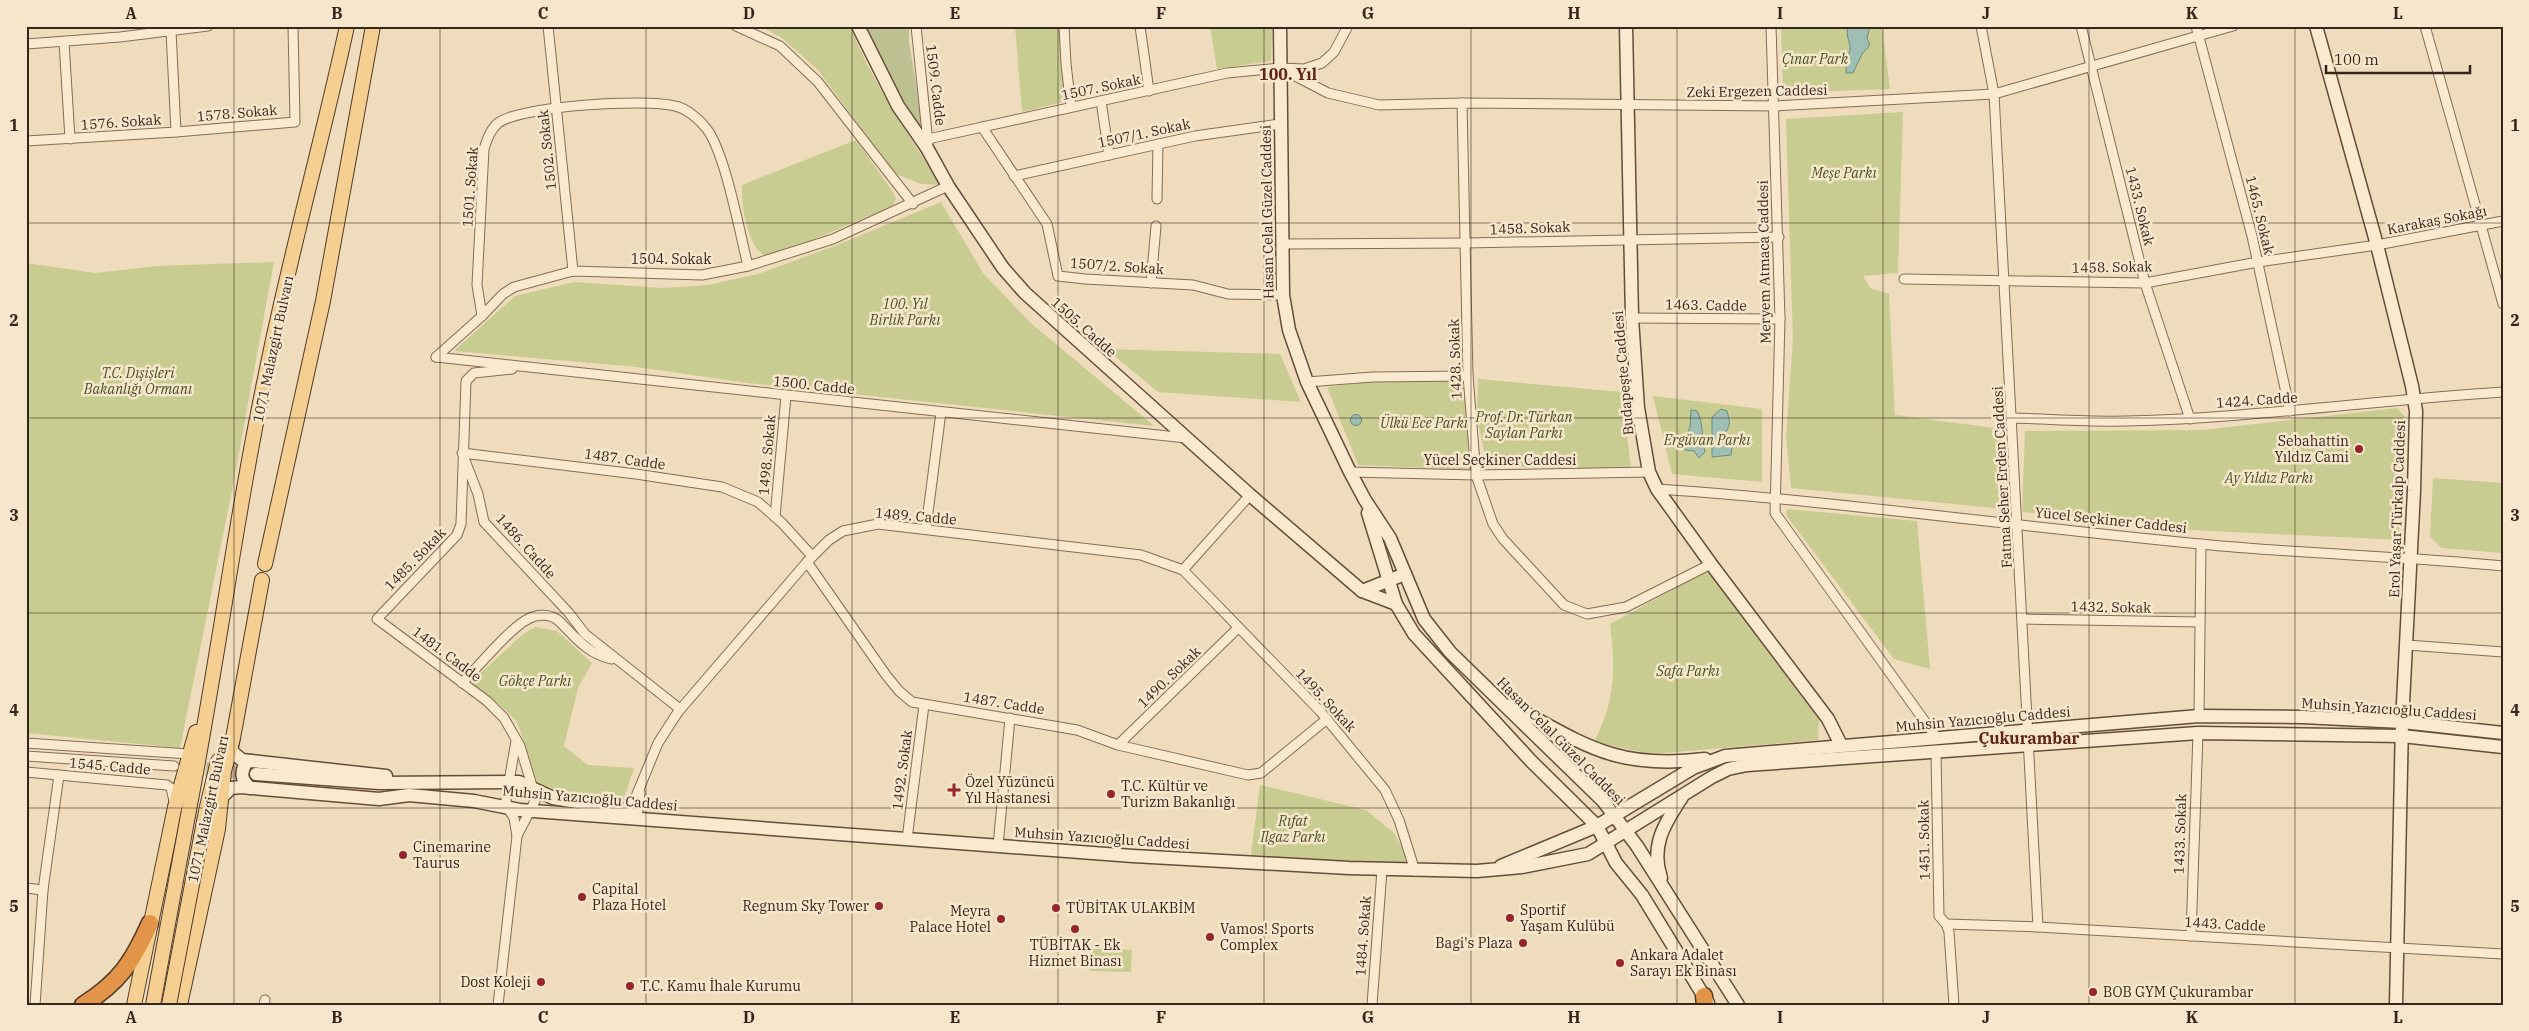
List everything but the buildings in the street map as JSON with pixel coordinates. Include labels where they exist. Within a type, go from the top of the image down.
[{"type":"highway","points":[[83,1005],[107,988],[124,972],[136,954],[150,922]]},
{"type":"main road","name":"1071 Malazgirt Bulvarı","points":[[134,1005],[150,922],[182,808],[213,674],[228,574],[269,358],[347,26]]},
{"type":"main road","points":[[265,564],[323,301],[373,26]]},
{"type":"main road","name":"1505. Cadde","points":[[858,26],[898,106],[928,143],[948,186],[1003,268],[1025,293],[1189,438],[1250,495],[1362,591],[1396,604]]},
{"type":"main road","name":"Hasan Celal Güzel Caddesi","points":[[1280,26],[1283,295],[1289,330],[1307,382],[1350,472],[1365,500],[1390,538],[1424,619],[1450,652],[1603,801],[1626,830],[1738,1005]]},
{"type":"main road","name":"Budapeşte Caddesi","points":[[1626,26],[1632,239],[1632,318],[1638,408],[1649,472],[1657,489],[1711,564],[1828,719],[1842,745]]},
{"type":"main road","name":"Erol Yaşar Türkalp Caddesi","points":[[2316,26],[2376,245],[2414,397],[2415,430],[2411,557],[2402,722],[2399,946],[2396,1005]]},
{"type":"main road","name":"Hasan Celal Güzel Caddesi","points":[[1365,500],[1387,581],[1396,604]]},
{"type":"main road","points":[[1362,591],[1405,574]]},
{"type":"main road","name":"1071 Malazgirt Bulvarı","points":[[180,1005],[223,796],[224,771],[233,738],[262,580]]},
{"type":"main road","points":[[1414,593],[1396,604],[1414,634],[1531,760],[1598,826],[1616,863],[1642,896],[1706,1002]]},
{"type":"main road","name":"1071 Malazgirt Bulvarı","points":[[169,1005],[206,811],[255,615]]},
{"type":"main road","name":"1071 Malazgirt Bulvarı","points":[[153,1005],[189,754],[213,674]]},
{"type":"main road","points":[[1496,697],[1584,745],[1611,756],[1644,762],[1672,762],[1725,756]]},
{"type":"main road","name":"Muhsin Yazıcıoğlu Caddesi","points":[[1492,870],[1598,826],[1693,768],[1725,756],[2199,716],[2402,722],[2503,733]]},
{"type":"main road","name":"Muhsin Yazıcıoğlu Caddesi","points":[[256,774],[379,783],[408,781],[509,782],[523,784],[565,800],[632,813],[709,822],[998,846],[1414,871],[1492,870],[1522,867],[1588,854],[1728,769],[1747,765],[2198,733],[2402,736],[2503,747]]},
{"type":"main road","name":"Muhsin Yazıcıoğlu Caddesi","points":[[233,738],[231,751],[242,760],[382,775],[408,781]]},
{"type":"main road","points":[[250,788],[242,779],[242,773],[246,763],[251,761]]},
{"type":"main road","name":"Muhsin Yazıcıoğlu Caddesi","points":[[379,783],[409,795]]},
{"type":"main road","name":"Muhsin Yazıcıoğlu Caddesi","points":[[223,796],[231,788],[250,788],[379,799],[409,795],[507,807],[632,813]]},
{"type":"main road","points":[[1668,894],[1657,866],[1657,850],[1662,827],[1684,794]]},
{"type":"main road","points":[[138,982],[147,993],[161,998],[172,996],[183,989]]},
{"type":"street","points":[[118,26],[120,37]]},
{"type":"street","points":[[26,44],[120,37],[208,26]]},
{"type":"street","name":"1578. Sokak","points":[[176,132],[295,122],[293,26]]},
{"type":"street","name":"1502. Sokak","points":[[548,26],[573,271]]},
{"type":"street","points":[[736,26],[780,46],[818,82],[913,204]]},
{"type":"street","name":"1509. Cadde","points":[[916,26],[928,143]]},
{"type":"street","points":[[1064,26],[1066,64],[1072,107]]},
{"type":"street","points":[[1140,26],[1150,91]]},
{"type":"street","name":"1507. Sokak","points":[[928,143],[982,127],[1227,73],[1280,68],[1304,68],[1322,63],[1334,52],[1348,26]]},
{"type":"street","name":"Meryem Atmaca Caddesi","points":[[1771,26],[1779,237],[1780,319],[1775,513],[1936,737]]},
{"type":"street","name":"Fatma Seher Erden Caddesi","points":[[1981,26],[1994,94],[2006,280],[2038,927]]},
{"type":"street","name":"1433. Sokak","points":[[2081,26],[2145,283],[2190,418]]},
{"type":"street","name":"1465. Sokak","points":[[2196,26],[2258,262],[2290,411]]},
{"type":"street","name":"Zeki Ergezen Caddesi","points":[[1280,68],[1328,93],[1351,100],[1379,105],[1462,103],[1774,106],[1994,94],[2200,37],[2232,26]]},
{"type":"street","points":[[2425,26],[2503,304]]},
{"type":"street","name":"1576. Sokak","points":[[26,142],[176,132],[171,31]]},
{"type":"street","points":[[64,42],[70,139]]},
{"type":"street","points":[[1100,101],[1109,155]]},
{"type":"street","name":"1501. Sokak","points":[[482,316],[477,286],[484,150],[489,134],[499,123],[556,108],[626,102],[655,102],[678,106],[695,117],[707,129],[722,161],[748,266]]},
{"type":"street","name":"1428. Sokak","points":[[1462,103],[1468,376],[1476,475],[1493,524],[1503,539],[1564,606],[1587,614],[1626,607],[1711,564]]},
{"type":"street","name":"1507/1. Sokak","points":[[1014,176],[1196,136],[1280,124]]},
{"type":"street","name":"1507/2. Sokak","points":[[982,127],[1047,224],[1058,276],[1193,285],[1228,294],[1283,295]]},
{"type":"street","points":[[1157,199],[1158,144]]},
{"type":"street","name":"1504. Sokak","points":[[436,357],[482,316],[503,294],[514,287],[573,271],[702,275],[748,266],[833,239],[913,204],[948,186]]},
{"type":"street","name":"Karakaş Sokağı","points":[[2376,245],[2503,221]]},
{"type":"street","points":[[1151,283],[1156,226]]},
{"type":"street","name":"1458. Sokak","points":[[1282,244],[1466,243],[1779,237]]},
{"type":"street","name":"1458. Sokak","points":[[1904,279],[2145,283],[2258,262],[2376,245]]},
{"type":"street","name":"1463. Cadde","points":[[1632,318],[1780,319]]},
{"type":"street","name":"1500. Cadde","points":[[436,357],[1189,438]]},
{"type":"street","name":"1486. Cadde","points":[[528,367],[470,375],[466,381],[462,453],[478,494],[484,522],[569,613],[585,634],[680,709]]},
{"type":"street","points":[[1307,382],[1373,377],[1468,376]]},
{"type":"street","name":"1424. Cadde","points":[[2013,418],[2106,421],[2190,418],[2290,411],[2414,397],[2503,392]]},
{"type":"street","name":"1498. Sokak","points":[[775,517],[786,396]]},
{"type":"street","points":[[926,528],[941,412]]},
{"type":"street","name":"1487. Cadde","points":[[462,453],[636,474],[722,487],[758,502],[775,517],[810,559],[899,691],[912,702],[1077,730],[1118,744],[1248,775],[1261,773],[1327,719]]},
{"type":"street","name":"1485. Sokak","points":[[377,619],[457,535],[461,524],[462,453]]},
{"type":"street","name":"Yücel Seçkiner Caddesi","points":[[1350,472],[1476,475],[1649,472]]},
{"type":"street","name":"Yücel Seçkiner Caddesi","points":[[1657,489],[1775,497],[2201,544],[2339,555],[2411,557],[2503,566]]},
{"type":"street","points":[[1184,570],[1250,495]]},
{"type":"street","name":"1489. Cadde","points":[[632,813],[664,732],[680,709],[810,559],[829,540],[843,531],[878,524],[926,528],[1141,554],[1184,570]]},
{"type":"street","points":[[2199,716],[2201,544]]},
{"type":"street","name":"1495. Sokak","points":[[1184,570],[1327,719],[1385,790],[1399,820],[1414,871]]},
{"type":"street","points":[[462,683],[517,627],[529,618],[540,615],[558,620],[581,645],[600,657],[616,660]]},
{"type":"street","name":"1481. Cadde","points":[[377,619],[498,711],[516,738],[535,790],[536,799],[517,836]]},
{"type":"street","name":"1432. Sokak","points":[[2022,619],[2199,622]]},
{"type":"street","name":"1490. Sokak","points":[[1118,744],[1238,628]]},
{"type":"street","points":[[2407,645],[2503,652]]},
{"type":"street","name":"1492. Sokak","points":[[907,839],[924,705]]},
{"type":"street","points":[[998,846],[1010,718]]},
{"type":"street","name":"1433. Sokak","points":[[2191,936],[2198,733]]},
{"type":"street","name":"1481. Cadde","points":[[498,1005],[517,836],[514,818],[507,807],[506,792],[516,738]]},
{"type":"street","name":"1545. Cadde","points":[[26,743],[189,754]]},
{"type":"street","name":"1451. Sokak","points":[[1936,753],[1939,916],[1946,924],[1954,1005]]},
{"type":"street","name":"1545. Cadde","points":[[26,756],[174,766]]},
{"type":"street","name":"1545. Cadde","points":[[26,772],[167,784],[182,808]]},
{"type":"street","points":[[35,1005],[44,890],[59,776]]},
{"type":"street","name":"1484. Sokak","points":[[1372,1005],[1382,870]]},
{"type":"street","points":[[26,888],[44,890]]},
{"type":"street","name":"1443. Cadde","points":[[1946,924],[2399,946],[2503,954]]},
{"type":"green space","points":[[760,26],[850,26],[880,88],[941,185],[921,184],[894,173],[818,70],[782,38]]},
{"type":"green space","points":[[864,26],[909,26],[909,41],[923,129],[916,124]]},
{"type":"green space","points":[[1015,26],[1059,26],[1067,101],[1022,112]]},
{"type":"green space","points":[[1210,26],[1272,28],[1271,61],[1217,69]]},
{"type":"green space","name":"Çınar Park","points":[[1781,26],[1882,26],[1890,89],[1783,93]]},
{"type":"green space","name":"Meşe Parkı","points":[[1903,112],[1898,273],[1863,276],[1870,288],[1889,294],[1895,415],[2002,429],[2005,509],[1791,488],[1786,436],[1793,340],[1786,119]]},
{"type":"green space","points":[[856,140],[893,192],[896,199],[893,206],[793,248],[765,256],[754,244],[746,224],[742,185]]},
{"type":"green space","name":"100. Yıl Birlik Parkı","points":[[941,202],[983,273],[1032,324],[1154,426],[748,383],[637,367],[454,351],[515,296],[574,282],[663,288],[708,285],[758,274],[837,245]]},
{"type":"green space","name":"T.C. Dışişleri Bakanlığı Ormanı","points":[[274,262],[231,496],[180,748],[26,733],[26,263],[95,273],[156,266]]},
{"type":"green space","points":[[1106,349],[1280,354],[1301,402],[1158,392]]},
{"type":"green space","name":"Ülkü Ece Parkı","points":[[1465,378],[1474,470],[1358,465],[1327,387],[1391,379]]},
{"type":"green space","name":"Prof. Dr. Türkan Saylan Parkı","points":[[1478,379],[1622,392],[1631,469],[1487,466],[1477,417]]},
{"type":"green space","name":"Ergüvan Parkı","points":[[1653,396],[1762,409],[1762,482],[1672,474]]},
{"type":"green space","name":"Ay Yıldız Parkı","points":[[2397,408],[2406,418],[2399,540],[2191,530],[2022,512],[2025,431],[2202,430]]},
{"type":"green space","points":[[2433,478],[2503,483],[2503,553],[2441,548],[2430,536]]},
{"type":"green space","points":[[1787,509],[1917,521],[1930,669],[1894,659],[1786,515]]},
{"type":"green space","name":"Safa Parkı","points":[[1704,566],[1819,720],[1818,740],[1651,754],[1594,742],[1606,713],[1612,685],[1613,656],[1610,624],[1672,590],[1671,585]]},
{"type":"green space","name":"Gökçe Parkı","points":[[535,627],[557,631],[592,663],[578,688],[564,746],[588,765],[634,768],[623,801],[548,792],[541,787],[531,770],[523,737],[515,720],[500,705],[470,683],[522,635]]},
{"type":"green space","name":"Rıfat Ilgaz Parkı","points":[[1260,785],[1366,810],[1394,833],[1415,871],[1250,862]]},
{"type":"green space","points":[[1091,948],[1132,950],[1131,972],[1090,971]]},
{"type":"water","points":[[1848,26],[1870,26],[1867,38],[1870,45],[1862,54],[1853,73],[1846,73],[1850,50],[1847,33]]},
{"type":"water","points":[[1721,409],[1727,411],[1729,418],[1729,425],[1725,433],[1732,447],[1731,455],[1712,457],[1712,417]]},
{"type":"water","points":[[1691,410],[1697,411],[1702,426],[1705,452],[1699,458],[1694,451],[1685,450],[1682,445],[1690,427]]},
{"type":"water","points":[[1356,414],[1362,420],[1356,426],[1350,420]]},
{"type":"tunnel","points":[[185,767],[256,774]]},
{"type":"place","name":"Sebahattin Yıldız Cami","points":[[2359,449]]},
{"type":"place","name":"Özel Yüzüncü Yıl Hastanesi","points":[[954,790]]},
{"type":"place","name":"T.C. Kültür ve Turizm Bakanlığı","points":[[1111,794]]},
{"type":"place","name":"Cinemarine Taurus","points":[[403,855]]},
{"type":"place","name":"Capital Plaza Hotel","points":[[582,897]]},
{"type":"place","name":"Regnum Sky Tower","points":[[879,906]]},
{"type":"place","name":"TÜBİTAK ULAKBİM","points":[[1056,908]]},
{"type":"place","name":"Sportif Yaşam Kulübü","points":[[1510,918]]},
{"type":"place","name":"Meyra Palace Hotel","points":[[1001,919]]},
{"type":"place","name":"TÜBİTAK - Ek Hizmet Binası","points":[[1075,929]]},
{"type":"place","name":"Vamos! Sports Complex","points":[[1210,937]]},
{"type":"place","name":"Bagi's Plaza","points":[[1523,943]]},
{"type":"place","name":"Ankara Adalet Sarayı Ek Binası","points":[[1620,963]]},
{"type":"place","name":"Dost Koleji","points":[[541,982]]},
{"type":"place","name":"T.C. Kamu İhale Kurumu","points":[[630,986]]},
{"type":"place","name":"BOB GYM Çukurambar","points":[[2093,992]]},
{"type":"district","name":"100. Yıl","points":[[1288,74]]},
{"type":"district","name":"Çukurambar","points":[[2029,738]]}]
